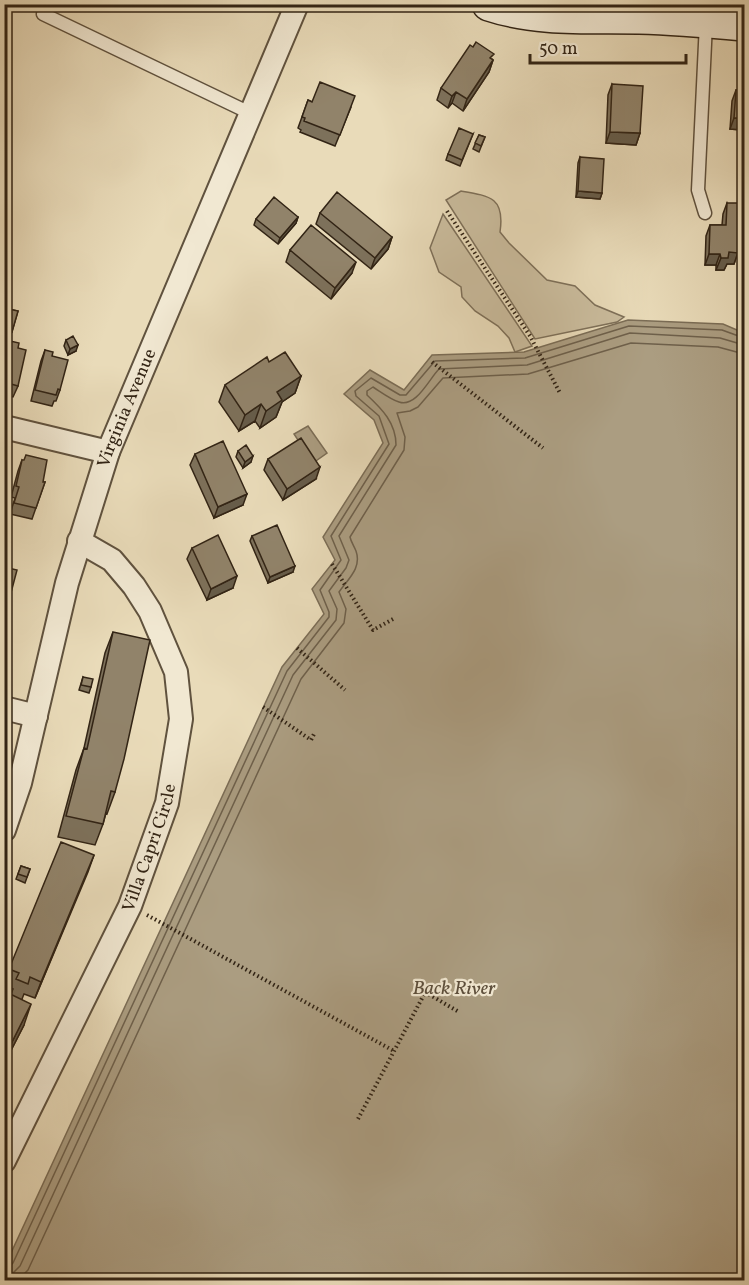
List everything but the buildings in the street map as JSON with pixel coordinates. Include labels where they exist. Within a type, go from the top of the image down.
[{"type":"street","name":"Virginia Avenue","points":[[4,830],[20,783],[79,541],[108,452],[297,4]]},
{"type":"street","points":[[489,4],[506,10],[534,13],[598,17],[642,11],[706,21],[744,24]]},
{"type":"street","points":[[4,427],[108,452]]},
{"type":"street","name":"Villa Capri Circle","points":[[4,1161],[130,906],[167,803],[181,719],[176,672],[150,611],[134,586],[112,560],[79,541]]},
{"type":"street","points":[[4,708],[36,716]]},
{"type":"lane","points":[[43,14],[252,114]]},
{"type":"lane","points":[[705,213],[698,190],[706,21]]},
{"type":"path","points":[[447,211],[530,336],[561,393]]},
{"type":"path","points":[[432,362],[543,448]]},
{"type":"path","points":[[332,564],[373,630],[395,618]]},
{"type":"path","points":[[297,648],[345,690]]},
{"type":"path","points":[[264,707],[311,740],[314,734]]},
{"type":"path","points":[[130,906],[394,1051]]},
{"type":"path","points":[[358,1119],[428,987]]},
{"type":"path","points":[[425,992],[459,1012]]},
{"type":"shaded area","points":[[461,191],[488,197],[498,205],[501,221],[500,232],[547,280],[575,286],[595,305],[624,317],[617,322],[535,339],[446,200]]},
{"type":"shaded area","points":[[443,214],[532,346],[515,352],[509,338],[498,326],[475,311],[462,297],[461,287],[439,272],[430,248]]},
{"type":"water","name":"Back River","points":[[628,320],[723,324],[744,333],[744,1280],[5,1280],[5,1266],[282,667],[324,614],[312,589],[335,560],[323,537],[383,443],[374,420],[344,394],[370,370],[404,390],[432,355],[524,352]]},
{"type":"water","points":[[308,426],[327,453],[313,463],[294,434]]}]
